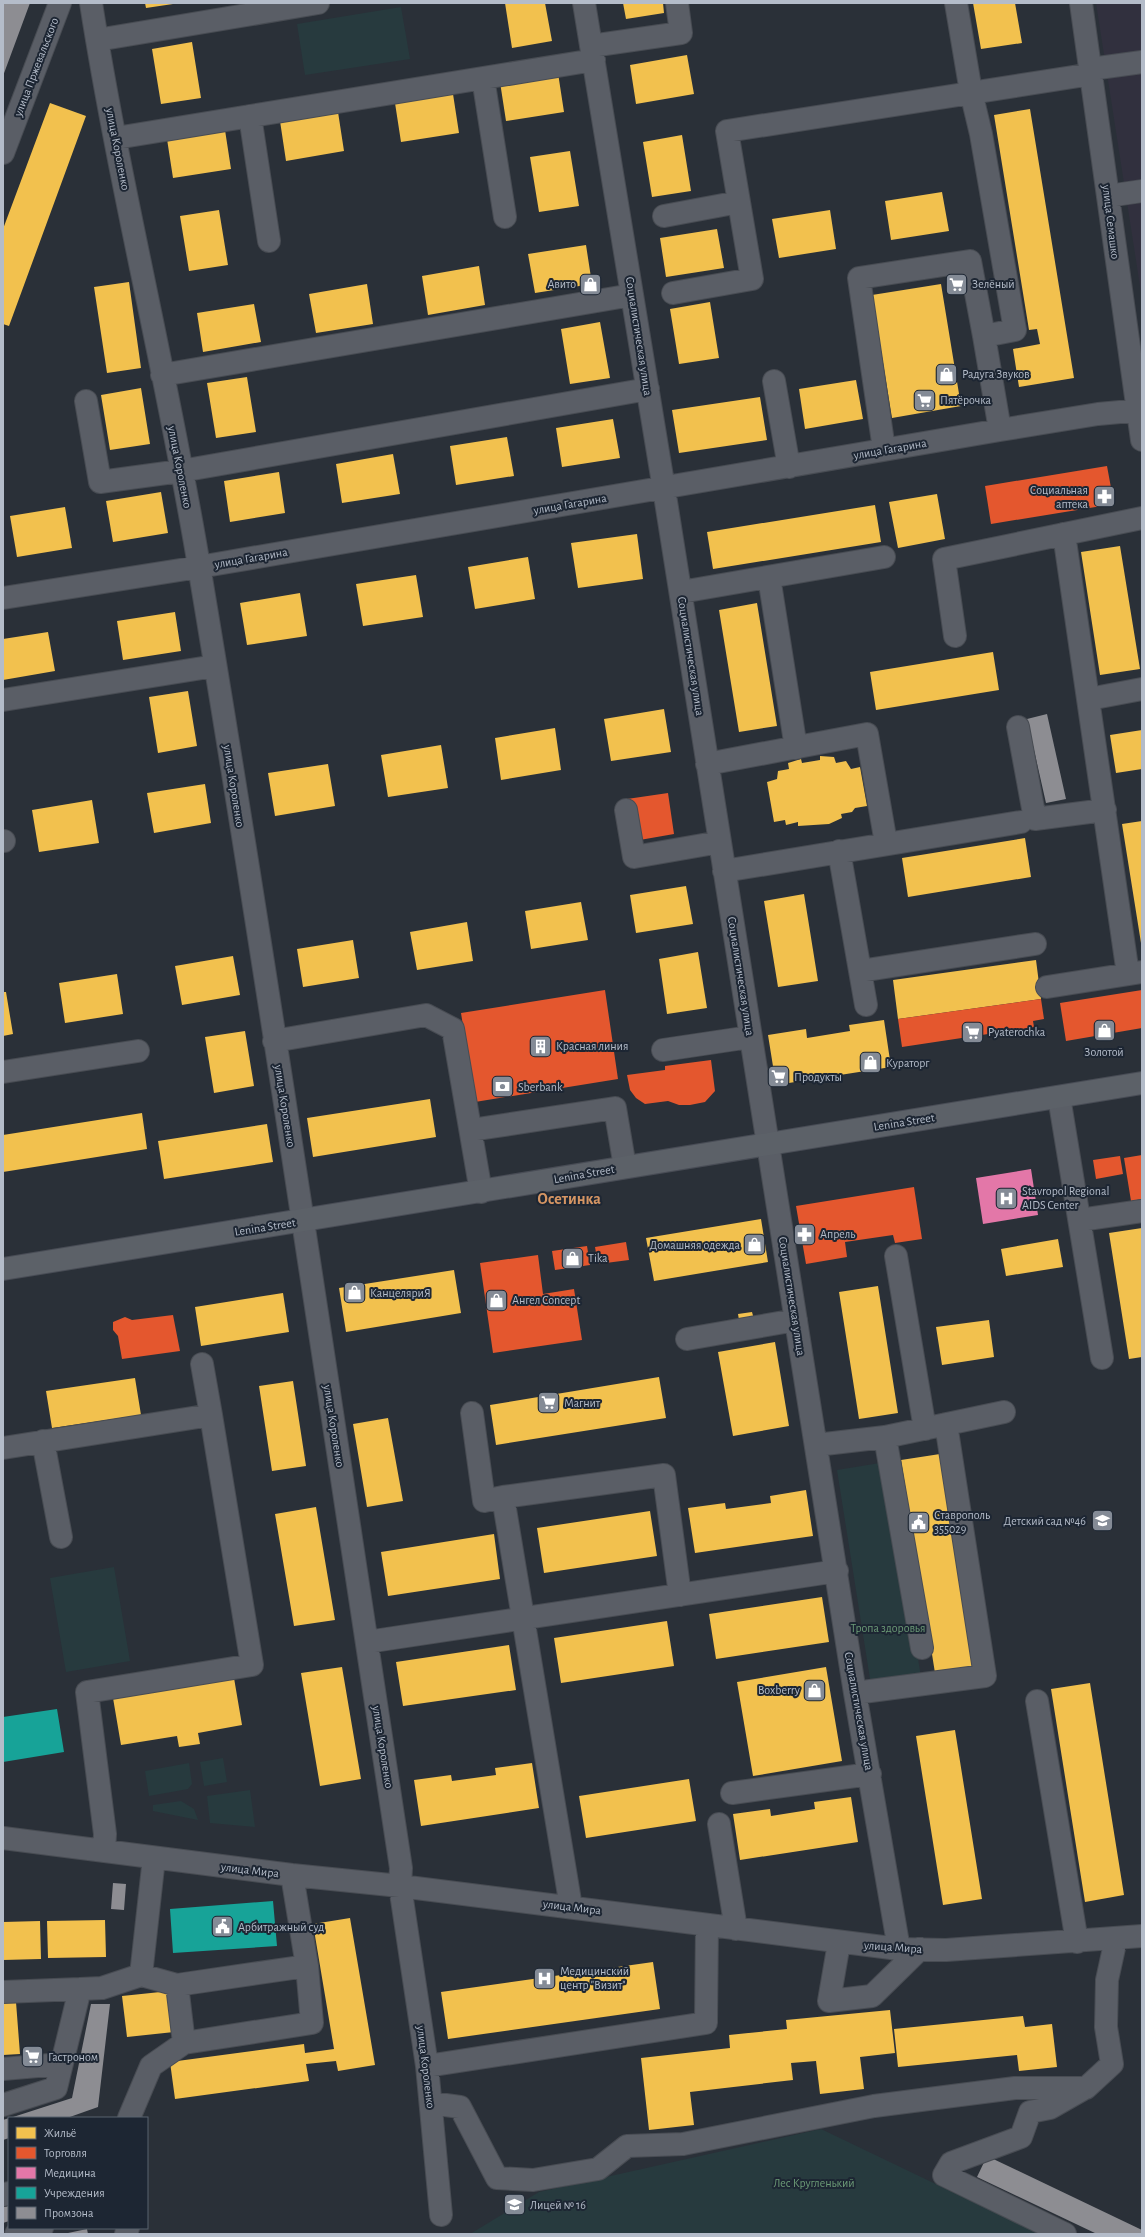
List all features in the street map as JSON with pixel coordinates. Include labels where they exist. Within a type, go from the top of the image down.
[{"type":"main road","name":"Lenina Street","points":[[3,1270],[481,1192],[767,1143],[1142,1083]]},
{"type":"street","name":"улица Пржевальского","points":[[3,154],[60,3]]},
{"type":"street","name":"улица Короленко","points":[[91,3],[200,567],[303,1221],[402,1868],[400,1886],[427,2066],[441,2215]]},
{"type":"street","points":[[97,40],[318,3]]},
{"type":"street","name":"Социалистическая улица","points":[[584,3],[681,592],[750,1038],[837,1571],[855,1693],[870,1774],[909,1949]]},
{"type":"street","points":[[116,138],[483,78],[681,32],[677,3]]},
{"type":"street","points":[[956,3],[971,92],[981,134],[1015,330],[984,336]]},
{"type":"street","name":"улица Семашко","points":[[1081,3],[1092,72],[1108,196],[1133,325],[1142,440]]},
{"type":"street","points":[[673,293],[752,279],[727,131],[1092,72],[1142,62]]},
{"type":"street","points":[[483,78],[505,217]]},
{"type":"street","points":[[250,116],[269,241]]},
{"type":"street","points":[[1108,196],[1142,191]]},
{"type":"street","points":[[664,216],[739,202]]},
{"type":"street","points":[[884,449],[859,278],[970,261],[1000,430]]},
{"type":"street","points":[[162,375],[632,295]]},
{"type":"street","points":[[774,381],[789,466]]},
{"type":"street","points":[[86,401],[100,482],[181,471],[648,389]]},
{"type":"street","name":"улица Гагарина","points":[[3,598],[200,567],[664,489],[884,449],[1098,414],[1140,410]]},
{"type":"street","points":[[955,636],[944,559],[1142,518]]},
{"type":"street","points":[[1047,987],[1135,973],[1105,810],[1064,534]]},
{"type":"street","points":[[681,592],[884,557]]},
{"type":"street","points":[[769,577],[796,748]]},
{"type":"street","points":[[3,700],[215,666]]},
{"type":"street","points":[[1089,699],[1142,689]]},
{"type":"street","points":[[1018,727],[1036,819],[1105,810]]},
{"type":"street","points":[[707,764],[867,734],[886,843]]},
{"type":"street","points":[[626,810],[634,857],[720,842]]},
{"type":"street","points":[[724,871],[839,850],[1021,822]]},
{"type":"street","points":[[839,850],[866,1005]]},
{"type":"street","points":[[860,971],[1035,944]]},
{"type":"street","points":[[274,1041],[426,1015],[453,1029],[481,1192]]},
{"type":"street","points":[[663,1050],[750,1038]]},
{"type":"street","points":[[3,1072],[138,1051]]},
{"type":"street","points":[[1058,1097],[1080,1220],[1102,1358]]},
{"type":"street","points":[[471,1130],[615,1108],[625,1167]]},
{"type":"street","points":[[1080,1220],[1142,1211]]},
{"type":"street","points":[[896,1256],[925,1429]]},
{"type":"street","points":[[687,1338],[796,1320]]},
{"type":"street","points":[[104,1851],[105,1834],[87,1692],[252,1665],[202,1364]]},
{"type":"street","points":[[816,1445],[885,1437],[1004,1412]]},
{"type":"street","points":[[472,1413],[484,1501],[503,1497],[664,1475],[680,1595]]},
{"type":"street","points":[[3,1448],[211,1415]]},
{"type":"street","points":[[855,1693],[985,1676],[946,1424]]},
{"type":"street","points":[[885,1437],[922,1648]]},
{"type":"street","points":[[43,1442],[61,1537]]},
{"type":"street","points":[[503,1497],[571,1907]]},
{"type":"street","points":[[367,1642],[837,1571]]},
{"type":"street","points":[[1038,1701],[1077,1942]]},
{"type":"street","points":[[732,1793],[870,1774]]},
{"type":"street","points":[[719,1824],[736,1930]]},
{"type":"street","name":"улица Мира","points":[[3,1838],[292,1875],[400,1886],[571,1907],[839,1943],[909,1949],[946,1950],[1116,1940],[1142,1936]]},
{"type":"street","points":[[141,1975],[154,1858]]},
{"type":"street","points":[[129,2117],[151,2066],[184,2043],[312,2023],[307,1966],[292,1875]]},
{"type":"street","points":[[427,2066],[706,2023],[707,1925]]},
{"type":"street","points":[[1066,2234],[944,2175],[951,2163],[1020,2137],[1030,2112],[1050,2108],[1086,2088],[1112,2064],[1106,2027],[1107,1980],[1116,1940]]},
{"type":"street","points":[[839,1943],[829,2001],[872,1996],[909,1949]]},
{"type":"street","points":[[3,1992],[102,1988],[141,1975],[177,1985],[307,1966]]},
{"type":"street","points":[[177,1985],[184,2043]]},
{"type":"street","points":[[3,2105],[56,2088],[80,1989]]},
{"type":"street","points":[[3,2069],[61,2064]]},
{"type":"street","points":[[431,2103],[460,2107],[497,2178],[533,2180],[598,2169],[627,2146],[683,2144],[874,2106],[1015,2088],[1086,2088]]},
{"type":"street","points":[[16,2234],[38,2229]]},
{"type":"shaded area","points":[[1096,3],[1142,3],[1142,299]]},
{"type":"green space","points":[[401,7],[410,59],[305,75],[297,24]]},
{"type":"green space","name":"Тропа здоровья","points":[[886,1462],[921,1677],[871,1685],[837,1470]]},
{"type":"green space","points":[[114,1567],[130,1661],[66,1672],[50,1578]]},
{"type":"green space","points":[[223,1758],[227,1782],[204,1786],[200,1762]]},
{"type":"green space","points":[[189,1763],[192,1784],[188,1789],[149,1796],[145,1771]]},
{"type":"green space","points":[[250,1790],[255,1827],[210,1823],[207,1796]]},
{"type":"green space","points":[[181,1801],[194,1809],[198,1820],[153,1811],[153,1805]]},
{"type":"green space","name":"Лес Кругленький","points":[[821,2129],[1040,2234],[470,2234],[539,2192]]},
{"type":"building: Жильё","points":[[145,3],[173,3],[173,4],[146,8]]},
{"type":"building: Жильё","points":[[505,3],[545,3],[552,41],[512,48]]},
{"type":"building: Жильё","points":[[623,3],[663,3],[664,13],[626,19]]},
{"type":"building: Жильё","points":[[973,3],[1015,3],[1022,43],[981,49]]},
{"type":"building: Жильё","points":[[192,42],[201,98],[161,104],[152,49]]},
{"type":"building: Жильё","points":[[687,55],[694,94],[636,104],[630,65]]},
{"type":"building: Жильё","points":[[558,73],[564,112],[506,121],[500,82]]},
{"type":"building: Жильё","points":[[453,94],[459,133],[401,142],[395,103]]},
{"type":"building: Жильё","points":[[50,103],[86,116],[9,326],[3,324],[3,229]]},
{"type":"building: Жильё","points":[[1030,109],[1074,378],[1019,387],[1013,349],[1040,344],[1037,329],[1029,330],[994,115]]},
{"type":"building: Жильё","points":[[338,112],[344,151],[286,161],[280,121]]},
{"type":"building: Жильё","points":[[225,130],[231,169],[173,178],[167,139]]},
{"type":"building: Жильё","points":[[682,135],[691,191],[652,197],[643,142]]},
{"type":"building: Жильё","points":[[570,151],[579,206],[539,212],[530,157]]},
{"type":"building: Жильё","points":[[942,192],[949,231],[891,240],[885,201]]},
{"type":"building: Жильё","points":[[219,210],[228,265],[189,271],[180,216]]},
{"type":"building: Жильё","points":[[830,210],[836,249],[779,258],[772,219]]},
{"type":"building: Жильё","points":[[717,229],[724,268],[666,277],[660,238]]},
{"type":"building: Жильё","points":[[586,245],[592,284],[535,293],[528,254]]},
{"type":"building: Жильё","points":[[479,266],[485,305],[428,315],[422,276]]},
{"type":"building: Жильё","points":[[129,282],[141,368],[107,373],[94,287]]},
{"type":"building: Жильё","points":[[367,284],[373,324],[316,333],[309,294]]},
{"type":"building: Жильё","points":[[941,284],[961,406],[892,418],[872,295]]},
{"type":"building: Жильё","points":[[710,302],[719,358],[679,364],[670,309]]},
{"type":"building: Жильё","points":[[254,304],[261,342],[203,352],[197,313]]},
{"type":"building: Жильё","points":[[600,322],[610,378],[570,384],[561,329]]},
{"type":"building: Жильё","points":[[247,377],[256,432],[216,438],[207,383]]},
{"type":"building: Жильё","points":[[856,380],[863,419],[805,429],[799,389]]},
{"type":"building: Жильё","points":[[141,388],[150,444],[110,450],[101,395]]},
{"type":"building: Жильё","points":[[760,397],[767,440],[679,453],[672,410]]},
{"type":"building: Жильё","points":[[613,419],[620,458],[562,467],[556,428]]},
{"type":"building: Жильё","points":[[507,437],[514,476],[456,485],[450,446]]},
{"type":"building: Жильё","points":[[393,454],[400,494],[342,503],[336,464]]},
{"type":"building: Жильё","points":[[279,472],[285,513],[230,522],[224,481]]},
{"type":"building: Жильё","points":[[161,492],[168,533],[113,542],[106,501]]},
{"type":"building: Жильё","points":[[937,494],[945,539],[898,548],[889,502]]},
{"type":"building: Жильё","points":[[875,505],[881,542],[713,569],[707,532]]},
{"type":"building: Жильё","points":[[65,507],[72,548],[17,557],[10,516]]},
{"type":"building: Жильё","points":[[637,534],[643,579],[578,588],[571,543]]},
{"type":"building: Жильё","points":[[1120,546],[1140,669],[1100,675],[1081,552]]},
{"type":"building: Жильё","points":[[528,557],[535,599],[475,609],[468,567]]},
{"type":"building: Жильё","points":[[416,575],[423,617],[363,626],[356,584]]},
{"type":"building: Жильё","points":[[300,593],[307,636],[247,645],[240,603]]},
{"type":"building: Жильё","points":[[757,603],[777,726],[739,732],[719,610]]},
{"type":"building: Жильё","points":[[175,612],[181,651],[123,660],[117,621]]},
{"type":"building: Жильё","points":[[48,632],[55,671],[3,680],[3,639]]},
{"type":"building: Жильё","points":[[993,652],[999,690],[876,710],[870,672]]},
{"type":"building: Жильё","points":[[188,691],[197,746],[158,753],[149,697]]},
{"type":"building: Жильё","points":[[664,709],[671,752],[611,761],[604,719]]},
{"type":"building: Жильё","points":[[555,728],[561,770],[501,780],[495,738]]},
{"type":"building: Жильё","points":[[1142,730],[1142,769],[1116,773],[1110,735]]},
{"type":"building: Жильё","points":[[441,745],[448,788],[388,797],[381,755]]},
{"type":"building: Жильё","points":[[820,756],[834,757],[836,763],[846,761],[851,769],[860,767],[867,806],[855,808],[852,812],[841,814],[842,818],[829,824],[798,826],[798,822],[786,825],[785,820],[774,822],[767,782],[777,779],[778,771],[789,769],[788,763],[801,759],[802,763],[820,760]]},
{"type":"building: Жильё","points":[[328,764],[335,806],[275,816],[268,773]]},
{"type":"building: Жильё","points":[[205,784],[211,823],[154,833],[147,793]]},
{"type":"building: Жильё","points":[[92,800],[99,843],[39,852],[32,810]]},
{"type":"building: Жильё","points":[[1142,821],[1142,943],[1141,943],[1122,824]]},
{"type":"building: Жильё","points":[[1025,838],[1031,877],[908,897],[902,858]]},
{"type":"building: Жильё","points":[[686,886],[693,924],[636,933],[630,895]]},
{"type":"building: Жильё","points":[[804,894],[818,981],[778,987],[764,901]]},
{"type":"building: Жильё","points":[[581,902],[588,940],[531,949],[525,911]]},
{"type":"building: Жильё","points":[[467,922],[473,961],[417,970],[410,932]]},
{"type":"building: Жильё","points":[[353,940],[359,978],[303,987],[297,949]]},
{"type":"building: Жильё","points":[[698,952],[707,1008],[667,1014],[659,959]]},
{"type":"building: Жильё","points":[[233,956],[240,995],[182,1005],[175,966]]},
{"type":"building: Жильё","points":[[1036,960],[1041,999],[898,1019],[893,980]]},
{"type":"building: Жильё","points":[[117,974],[123,1014],[65,1023],[59,983]]},
{"type":"building: Жильё","points":[[3,992],[6,992],[13,1034],[3,1036]]},
{"type":"building: Жильё","points":[[884,1020],[891,1067],[776,1085],[768,1035],[806,1029],[807,1038],[850,1031],[849,1025]]},
{"type":"building: Жильё","points":[[245,1031],[254,1086],[214,1093],[205,1037]]},
{"type":"building: Жильё","points":[[430,1099],[436,1137],[313,1157],[307,1118]]},
{"type":"building: Жильё","points":[[142,1113],[147,1149],[3,1172],[3,1135]]},
{"type":"building: Жильё","points":[[267,1124],[273,1162],[164,1179],[158,1141]]},
{"type":"building: Жильё","points":[[761,1219],[768,1262],[654,1281],[646,1238]]},
{"type":"building: Жильё","points":[[1142,1228],[1142,1357],[1129,1359],[1109,1233]]},
{"type":"building: Жильё","points":[[1058,1239],[1063,1267],[1006,1276],[1001,1249]]},
{"type":"building: Жильё","points":[[454,1270],[461,1313],[346,1332],[339,1288]]},
{"type":"building: Жильё","points":[[878,1286],[898,1413],[859,1419],[839,1292]]},
{"type":"building: Жильё","points":[[283,1293],[289,1332],[201,1346],[195,1307]]},
{"type":"building: Жильё","points":[[752,1312],[755,1323],[740,1326],[738,1314]]},
{"type":"building: Жильё","points":[[989,1320],[994,1357],[942,1365],[936,1327]]},
{"type":"building: Жильё","points":[[775,1342],[789,1426],[733,1436],[718,1352]]},
{"type":"building: Жильё","points":[[659,1377],[666,1418],[496,1445],[490,1405]]},
{"type":"building: Жильё","points":[[135,1378],[141,1415],[52,1428],[46,1391]]},
{"type":"building: Жильё","points":[[293,1381],[306,1466],[272,1471],[259,1386]]},
{"type":"building: Жильё","points":[[388,1418],[403,1501],[367,1507],[353,1424]]},
{"type":"building: Жильё","points":[[940,1454],[974,1667],[935,1673],[901,1460]]},
{"type":"building: Жильё","points":[[806,1490],[813,1536],[695,1553],[688,1508],[725,1503],[726,1509],[771,1503],[770,1496]]},
{"type":"building: Жильё","points":[[316,1507],[335,1620],[294,1626],[275,1514]]},
{"type":"building: Жильё","points":[[650,1511],[657,1556],[544,1573],[537,1528]]},
{"type":"building: Жильё","points":[[494,1534],[500,1579],[388,1596],[381,1552]]},
{"type":"building: Жильё","points":[[822,1597],[829,1642],[716,1659],[709,1614]]},
{"type":"building: Жильё","points":[[667,1621],[674,1666],[561,1683],[554,1638]]},
{"type":"building: Жильё","points":[[509,1645],[516,1690],[403,1706],[396,1662]]},
{"type":"building: Жильё","points":[[342,1667],[361,1779],[320,1786],[301,1673]]},
{"type":"building: Жильё","points":[[826,1667],[842,1761],[753,1776],[737,1682]]},
{"type":"building: Жильё","points":[[234,1678],[242,1725],[198,1733],[200,1744],[179,1747],[177,1736],[121,1745],[113,1698]]},
{"type":"building: Жильё","points":[[1090,1683],[1124,1895],[1085,1902],[1051,1689]]},
{"type":"building: Жильё","points":[[955,1730],[982,1899],[943,1905],[916,1736]]},
{"type":"building: Жильё","points":[[532,1763],[539,1808],[421,1826],[414,1780],[451,1775],[452,1781],[496,1775],[495,1768]]},
{"type":"building: Жильё","points":[[689,1779],[696,1821],[586,1838],[579,1796]]},
{"type":"building: Жильё","points":[[851,1797],[858,1842],[740,1860],[733,1814],[770,1809],[771,1816],[815,1809],[814,1802]]},
{"type":"building: Жильё","points":[[350,1918],[375,2065],[338,2071],[336,2061],[306,2064],[309,2081],[175,2099],[170,2062],[304,2044],[305,2053],[334,2049],[313,1924]]},
{"type":"building: Жильё","points":[[105,1920],[106,1957],[48,1958],[47,1921]]},
{"type":"building: Жильё","points":[[40,1921],[41,1959],[3,1960],[3,1922]]},
{"type":"building: Жильё","points":[[653,1962],[660,2009],[448,2039],[441,1992]]},
{"type":"building: Жильё","points":[[170,1991],[174,2032],[127,2037],[122,1996]]},
{"type":"building: Жильё","points":[[16,2002],[20,2054],[3,2055],[3,2003]]},
{"type":"building: Жильё","points":[[890,2010],[895,2053],[860,2057],[864,2089],[820,2094],[816,2061],[791,2063],[793,2080],[690,2092],[694,2125],[649,2130],[641,2058],[730,2048],[729,2035],[787,2029],[786,2020]]},
{"type":"building: Жильё","points":[[1023,2016],[1025,2027],[1052,2024],[1057,2067],[1019,2071],[1017,2055],[898,2067],[894,2029]]},
{"type":"building: Торговля","points":[[1107,466],[1114,504],[991,524],[985,486]]},
{"type":"building: Торговля","points":[[668,793],[674,834],[634,841],[627,799]]},
{"type":"building: Торговля","name":"Красная линия","points":[[605,990],[618,1079],[475,1102],[461,1013]]},
{"type":"building: Торговля","points":[[1142,990],[1142,1028],[1066,1041],[1060,1003]]},
{"type":"building: Торговля","points":[[1041,999],[1044,1019],[1033,1021],[1034,1027],[902,1047],[898,1019]]},
{"type":"building: Торговля","points":[[711,1060],[715,1091],[705,1102],[690,1105],[679,1105],[668,1101],[645,1104],[636,1098],[630,1090],[627,1075],[665,1070],[665,1066]]},
{"type":"building: Торговля","points":[[1142,1155],[1142,1199],[1131,1201],[1124,1158]]},
{"type":"building: Торговля","points":[[1120,1156],[1123,1174],[1096,1179],[1093,1160]]},
{"type":"building: Торговля","points":[[914,1187],[922,1239],[895,1243],[893,1235],[845,1242],[847,1257],[806,1264],[796,1206]]},
{"type":"building: Торговля","points":[[626,1242],[629,1260],[598,1264],[595,1247]]},
{"type":"building: Торговля","points":[[587,1246],[590,1265],[555,1270],[552,1251]]},
{"type":"building: Торговля","points":[[538,1255],[543,1294],[574,1289],[582,1340],[493,1353],[480,1263]]},
{"type":"building: Торговля","points":[[173,1315],[180,1351],[122,1359],[118,1336],[113,1330],[113,1322],[125,1317],[132,1320]]},
{"type":"building: Медицина","points":[[1031,1169],[1038,1215],[983,1224],[976,1178]]},
{"type":"building: Учреждения","points":[[57,1709],[64,1752],[3,1762],[3,1717]]},
{"type":"building: Учреждения","name":"Арбитражный суд","points":[[273,1901],[277,1946],[173,1953],[170,1909]]},
{"type":"building: Промзона","points":[[3,3],[30,3],[3,76]]},
{"type":"building: Промзона","points":[[1047,714],[1066,799],[1046,803],[1027,719]]},
{"type":"building: Промзона","points":[[113,1883],[126,1884],[124,1910],[111,1909]]},
{"type":"building: Промзона","points":[[91,2004],[110,2004],[98,2107],[70,2117],[13,2117],[72,2098]]},
{"type":"building: Промзона","points":[[8,2118],[8,2138],[3,2140],[3,2120]]},
{"type":"building: Промзона","points":[[987,2156],[1142,2230],[1142,2234],[1097,2234],[977,2177]]},
{"type":"building: Промзона","points":[[8,2206],[8,2221],[3,2223],[3,2207]]},
{"type":"building: Промзона","points":[[87,2229],[88,2234],[68,2234],[68,2233]]},
{"type":"place","name":"Авито","points":[[591,284]]},
{"type":"place","name":"Зелёный","points":[[956,284]]},
{"type":"place","name":"Радуга Звуков","points":[[947,374]]},
{"type":"place","name":"Пятёрочка","points":[[925,400]]},
{"type":"place","name":"Социальная аптека","points":[[1104,497]]},
{"type":"place","name":"Золотой","points":[[1104,1031]]},
{"type":"place","name":"Pyaterochka","points":[[973,1032]]},
{"type":"place","name":"Красная линия","points":[[540,1046]]},
{"type":"place","name":"Кураторг","points":[[870,1063]]},
{"type":"place","name":"Продукты","points":[[779,1077]]},
{"type":"place","name":"Sberbank","points":[[503,1087]]},
{"type":"place","name":"Stavropol Regional AIDS Center","points":[[1007,1198]]},
{"type":"place","name":"Апрель","points":[[805,1234]]},
{"type":"place","name":"Домашняя одежда","points":[[755,1245]]},
{"type":"place","name":"Tika","points":[[573,1258]]},
{"type":"place","name":"КанцеляриЯ","points":[[354,1293]]},
{"type":"place","name":"Ангел Concept","points":[[497,1300]]},
{"type":"place","name":"Магнит","points":[[549,1403]]},
{"type":"place","name":"Детский сад №46","points":[[1102,1521]]},
{"type":"place","name":"Ставрополь 355029","points":[[918,1522]]},
{"type":"place","name":"Boxberry","points":[[815,1690]]},
{"type":"place","name":"Арбитражный суд","points":[[223,1927]]},
{"type":"place","name":"Медицинский центр \"Визит\"","points":[[545,1978]]},
{"type":"place","name":"Гастроном","points":[[32,2057]]},
{"type":"place","name":"Лицей № 16","points":[[515,2205]]},
{"type":"district","name":"Осетинка","points":[[569,1198]]}]
